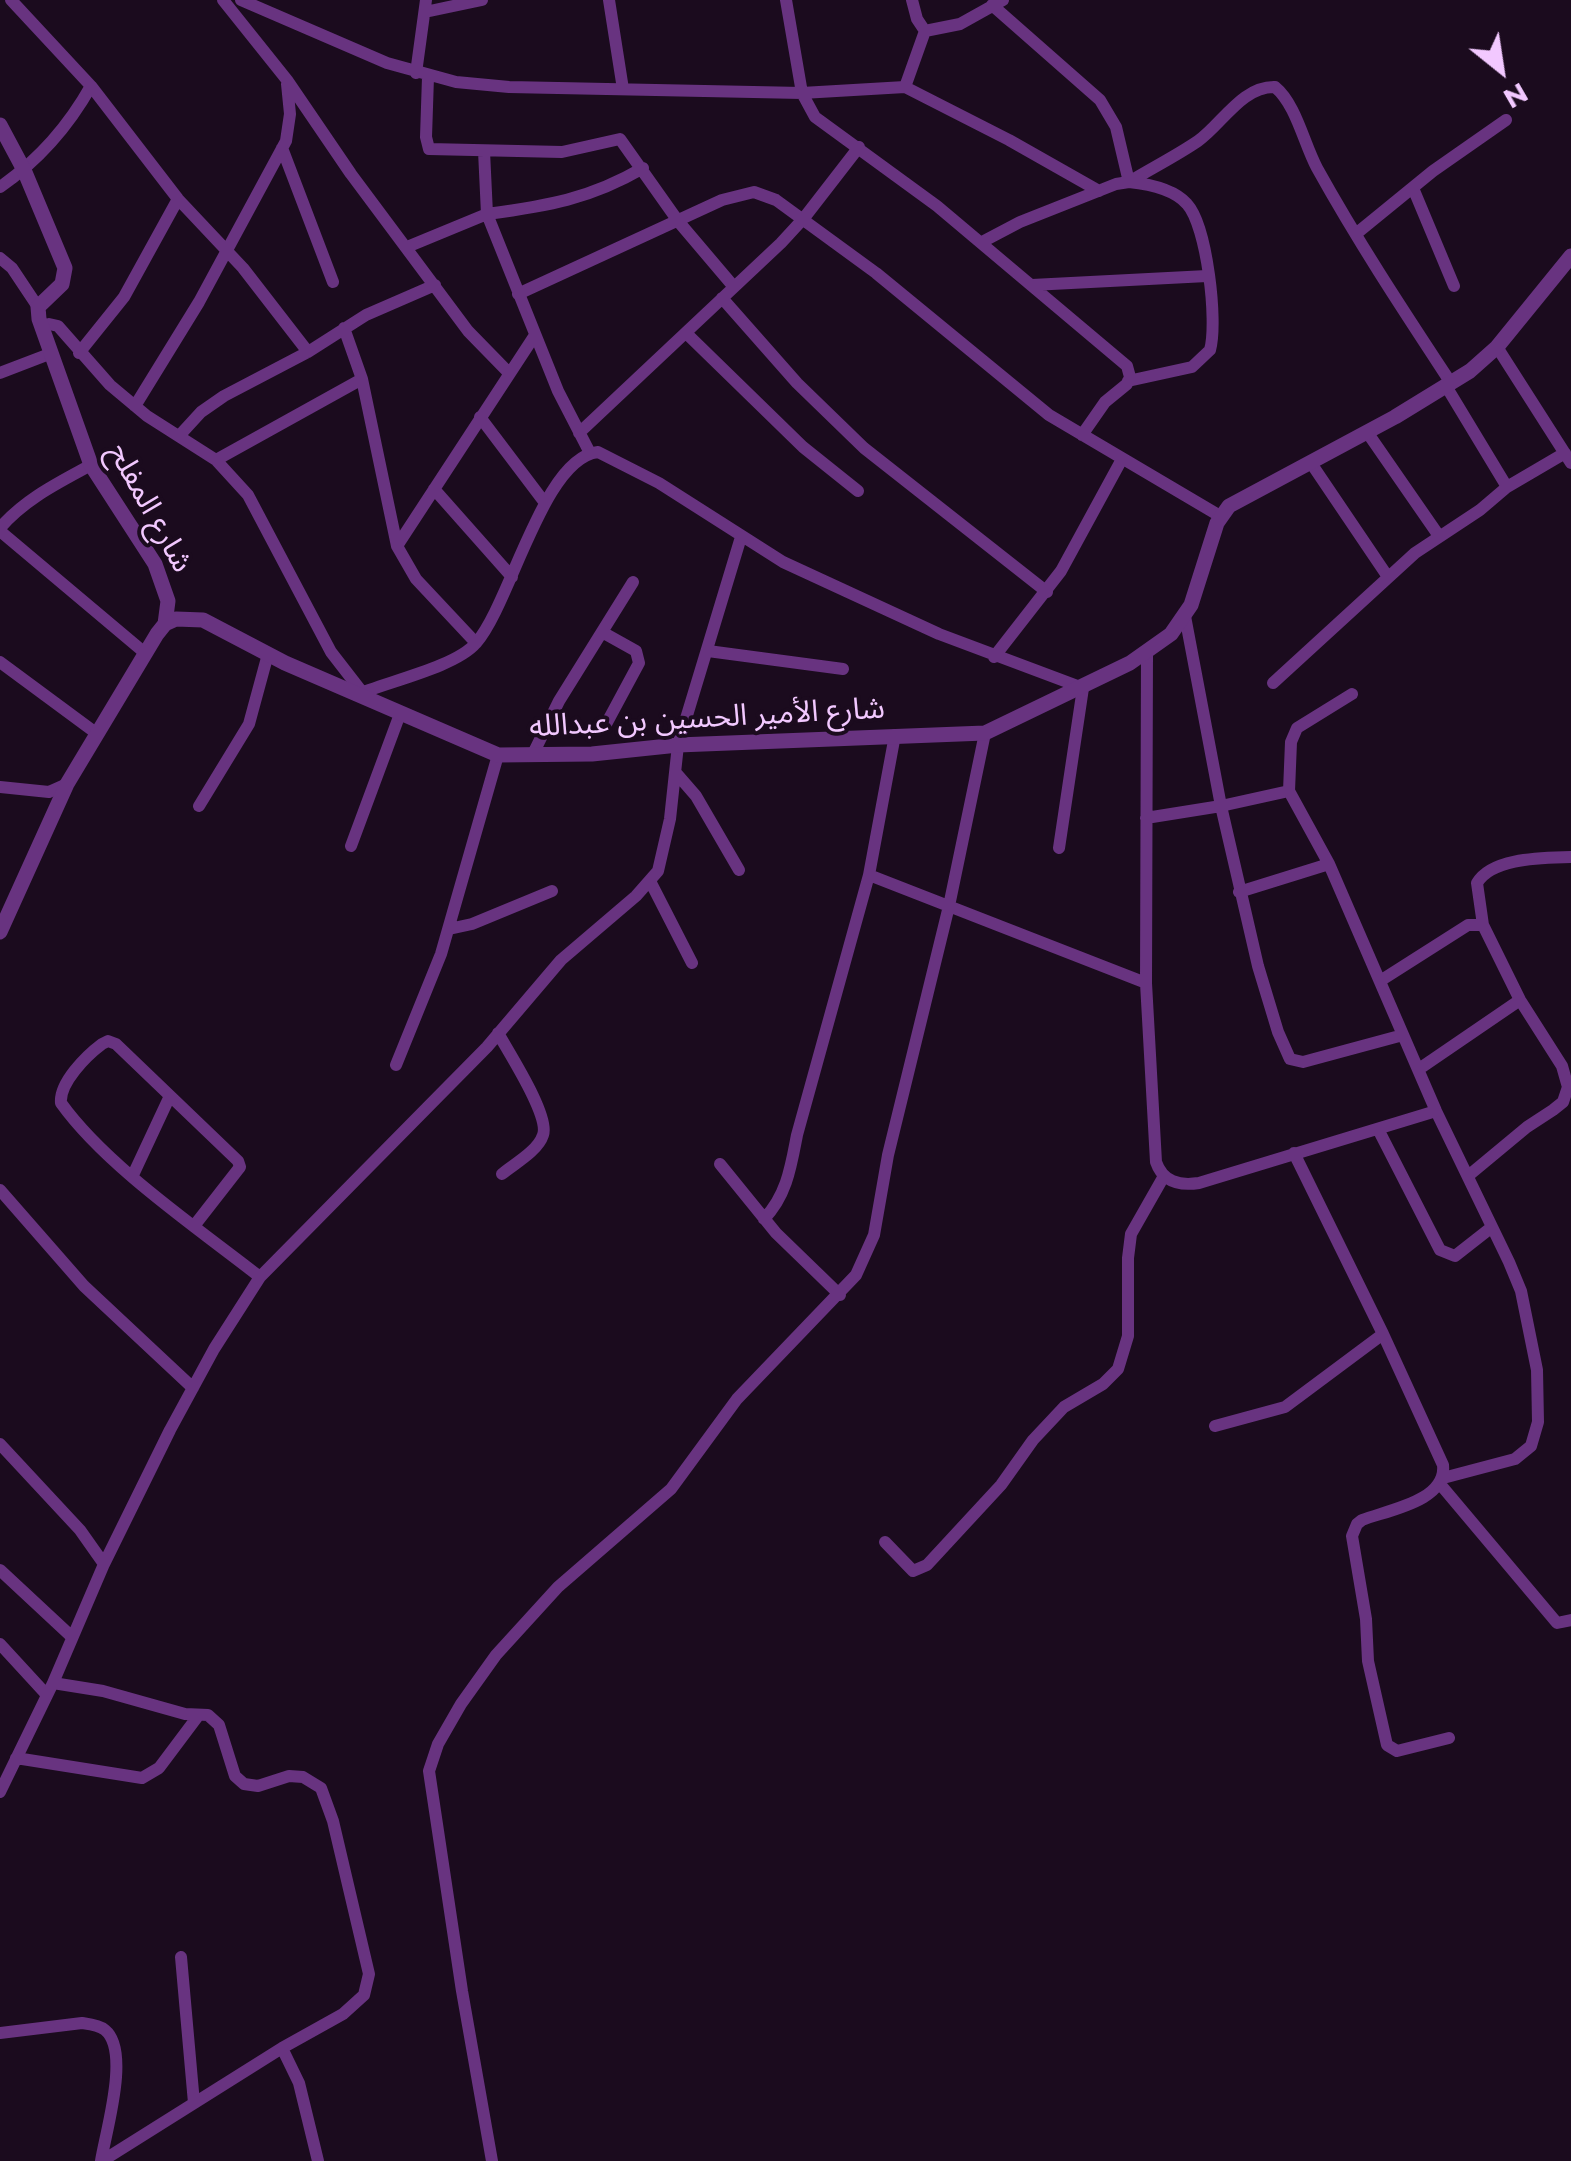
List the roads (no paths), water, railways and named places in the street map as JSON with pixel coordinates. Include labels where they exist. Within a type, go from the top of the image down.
[{"type":"street","points":[[11,0],[91,86],[178,199],[228,250],[308,352]]},
{"type":"street","points":[[223,0],[287,80],[351,174],[468,331],[510,373]]},
{"type":"street","points":[[241,0],[332,42],[422,75],[509,87],[802,93],[906,86],[1099,191]]},
{"type":"street","points":[[482,0],[426,6],[422,75],[428,148],[572,151],[620,139],[678,220],[734,287]]},
{"type":"street","points":[[609,0],[623,89]]},
{"type":"street","points":[[786,0],[806,105],[822,122],[982,242],[1124,363],[1130,374],[1128,381],[1105,402],[1082,435]]},
{"type":"street","points":[[912,0],[925,31]]},
{"type":"street","points":[[925,31],[960,24],[998,2],[1100,100],[1116,127],[1129,182]]},
{"type":"street","points":[[906,86],[925,31]]},
{"type":"street","points":[[135,406],[228,250],[282,148],[290,114],[287,80]]},
{"type":"street","points":[[0,187],[24,170],[72,119],[91,86]]},
{"type":"street","points":[[982,242],[1020,222],[1129,182],[1204,137],[1248,96],[1271,87],[1284,98],[1317,168],[1507,487]]},
{"type":"street","points":[[1358,233],[1506,120]]},
{"type":"street","points":[[0,126],[24,170],[65,268],[62,284],[38,307],[12,268],[0,258]]},
{"type":"street","points":[[579,433],[804,218],[858,147]]},
{"type":"street","points":[[282,148],[333,282]]},
{"type":"street","points":[[484,151],[487,214],[535,335],[590,453]]},
{"type":"street","points":[[407,247],[487,214],[572,200],[614,185],[642,168]]},
{"type":"street","points":[[1128,381],[1192,367],[1210,350],[1213,329],[1201,231],[1187,204],[1169,191],[1129,182]]},
{"type":"street","points":[[1413,188],[1454,286]]},
{"type":"street","points":[[518,294],[722,200],[754,192],[768,196],[804,218],[1029,400],[1220,516]]},
{"type":"street","points":[[79,353],[124,297],[178,199]]},
{"type":"street","points":[[1402,1035],[1302,1062],[1290,1060],[1278,1032],[1238,892],[1185,616],[1198,589],[1220,516],[1246,494],[1311,463],[1448,385],[1498,347],[1571,256]]},
{"type":"street","points":[[1032,285],[1207,276]]},
{"type":"street","points":[[179,436],[201,412],[224,396],[396,300],[434,285]]},
{"type":"street","points":[[722,298],[797,382],[864,448],[1047,592]]},
{"type":"street","name":"شارع المفلح","points":[[38,307],[90,465],[155,564],[168,600],[164,624]]},
{"type":"street","points":[[42,327],[58,326],[79,353],[135,406],[216,460],[248,495],[321,635],[359,694],[461,655],[476,643],[512,577],[544,502],[561,478],[590,453],[605,454],[659,483],[783,562],[883,610],[1083,688],[1059,848]]},
{"type":"street","points":[[344,328],[362,379],[397,546],[416,579],[476,643]]},
{"type":"street","points":[[686,333],[802,447],[858,491]]},
{"type":"street","points":[[397,546],[535,335]]},
{"type":"street","points":[[1273,683],[1388,577],[1439,536],[1507,487],[1568,458],[1498,347]]},
{"type":"street","points":[[0,373],[52,353]]},
{"type":"street","points":[[216,460],[362,379]]},
{"type":"street","points":[[480,416],[544,502]]},
{"type":"street","points":[[1367,432],[1439,536]]},
{"type":"street","points":[[994,656],[1047,592],[1122,459]]},
{"type":"street","points":[[1311,463],[1388,577]]},
{"type":"street","points":[[90,465],[36,495],[14,512],[0,530],[145,653]]},
{"type":"street","points":[[434,489],[512,577]]},
{"type":"street","points":[[0,1792],[104,1564],[193,1388],[260,1277],[498,1033],[561,960],[658,871],[678,745],[741,537]]},
{"type":"street","points":[[532,756],[559,701],[633,582]]},
{"type":"street","name":"شارع الأمير الحسين بن عبدالله","points":[[164,624],[176,619],[203,620],[268,654],[498,755],[532,756],[678,745],[985,734],[1083,688],[1147,652],[1185,616]]},
{"type":"street","points":[[0,932],[67,784],[164,624]]},
{"type":"street","points":[[602,632],[636,651],[639,663],[604,728]]},
{"type":"street","points":[[708,652],[842,669]]},
{"type":"street","points":[[1147,652],[1146,982],[1156,1162],[1164,1176],[1177,1184],[1200,1183],[1436,1111]]},
{"type":"street","points":[[199,806],[250,724],[268,654]]},
{"type":"street","points":[[0,662],[96,733]]},
{"type":"street","points":[[1352,694],[1302,723],[1293,735],[1289,790],[1329,864],[1436,1111],[1521,1291],[1538,1386],[1536,1435],[1531,1446],[1516,1459],[1442,1481],[1428,1494],[1362,1520],[1352,1536],[1366,1619],[1368,1660],[1387,1745],[1397,1751],[1449,1738]]},
{"type":"street","points":[[351,846],[400,714]]},
{"type":"street","points":[[492,2161],[431,1795],[429,1771],[438,1744],[475,1682],[528,1619],[558,1587],[670,1490],[736,1399],[856,1276],[874,1235],[888,1154],[950,906],[985,734]]},
{"type":"street","points":[[764,1219],[778,1202],[789,1176],[869,875],[895,735]]},
{"type":"street","points":[[396,1065],[449,930],[498,755]]},
{"type":"street","points":[[676,773],[696,796],[739,870]]},
{"type":"street","points":[[0,787],[49,792],[67,784]]},
{"type":"street","points":[[1146,818],[1289,790]]},
{"type":"street","points":[[1468,1176],[1554,1110],[1566,1094],[1566,1074],[1520,1000],[1483,924],[1477,890],[1482,875],[1535,858],[1571,856]]},
{"type":"street","points":[[1238,892],[1329,864]]},
{"type":"street","points":[[869,875],[1146,982]]},
{"type":"street","points":[[650,880],[692,963]]},
{"type":"street","points":[[449,930],[552,891]]},
{"type":"street","points":[[1380,981],[1468,926],[1483,924]]},
{"type":"street","points":[[1419,1069],[1520,1000]]},
{"type":"street","points":[[498,1033],[542,1117],[545,1132],[502,1174]]},
{"type":"street","points":[[194,1226],[240,1167],[228,1149],[169,1098],[116,1044],[108,1041],[94,1050],[60,1092],[61,1104],[133,1175],[194,1226],[260,1277]]},
{"type":"street","points":[[133,1175],[169,1098]]},
{"type":"street","points":[[1378,1128],[1440,1250],[1455,1256],[1492,1227]]},
{"type":"street","points":[[1294,1154],[1443,1465],[1442,1481],[1557,1622],[1571,1620]]},
{"type":"street","points":[[720,1164],[764,1219],[840,1295]]},
{"type":"street","points":[[885,1542],[914,1571],[927,1566],[1002,1485],[1064,1407],[1103,1384],[1118,1369],[1128,1336],[1131,1234],[1164,1176]]},
{"type":"street","points":[[0,1190],[84,1286],[193,1388]]},
{"type":"street","points":[[1215,1426],[1285,1407],[1383,1334]]},
{"type":"street","points":[[0,1444],[80,1530],[104,1564]]},
{"type":"street","points":[[0,1570],[72,1637]]},
{"type":"street","points":[[0,1644],[50,1688],[103,1691],[198,1716],[208,1715],[216,1720],[235,1776],[244,1784],[258,1786],[289,1776],[312,1780],[322,1788],[368,1974],[368,1984],[357,2004],[344,2014],[282,2048],[102,2161]]},
{"type":"street","points":[[16,1758],[142,1778],[159,1768],[198,1716]]},
{"type":"street","points":[[181,1956],[194,2103]]},
{"type":"street","points":[[0,2033],[82,2023],[109,2033],[116,2094],[102,2142],[102,2161]]},
{"type":"street","points":[[282,2048],[299,2083],[318,2161]]}]
